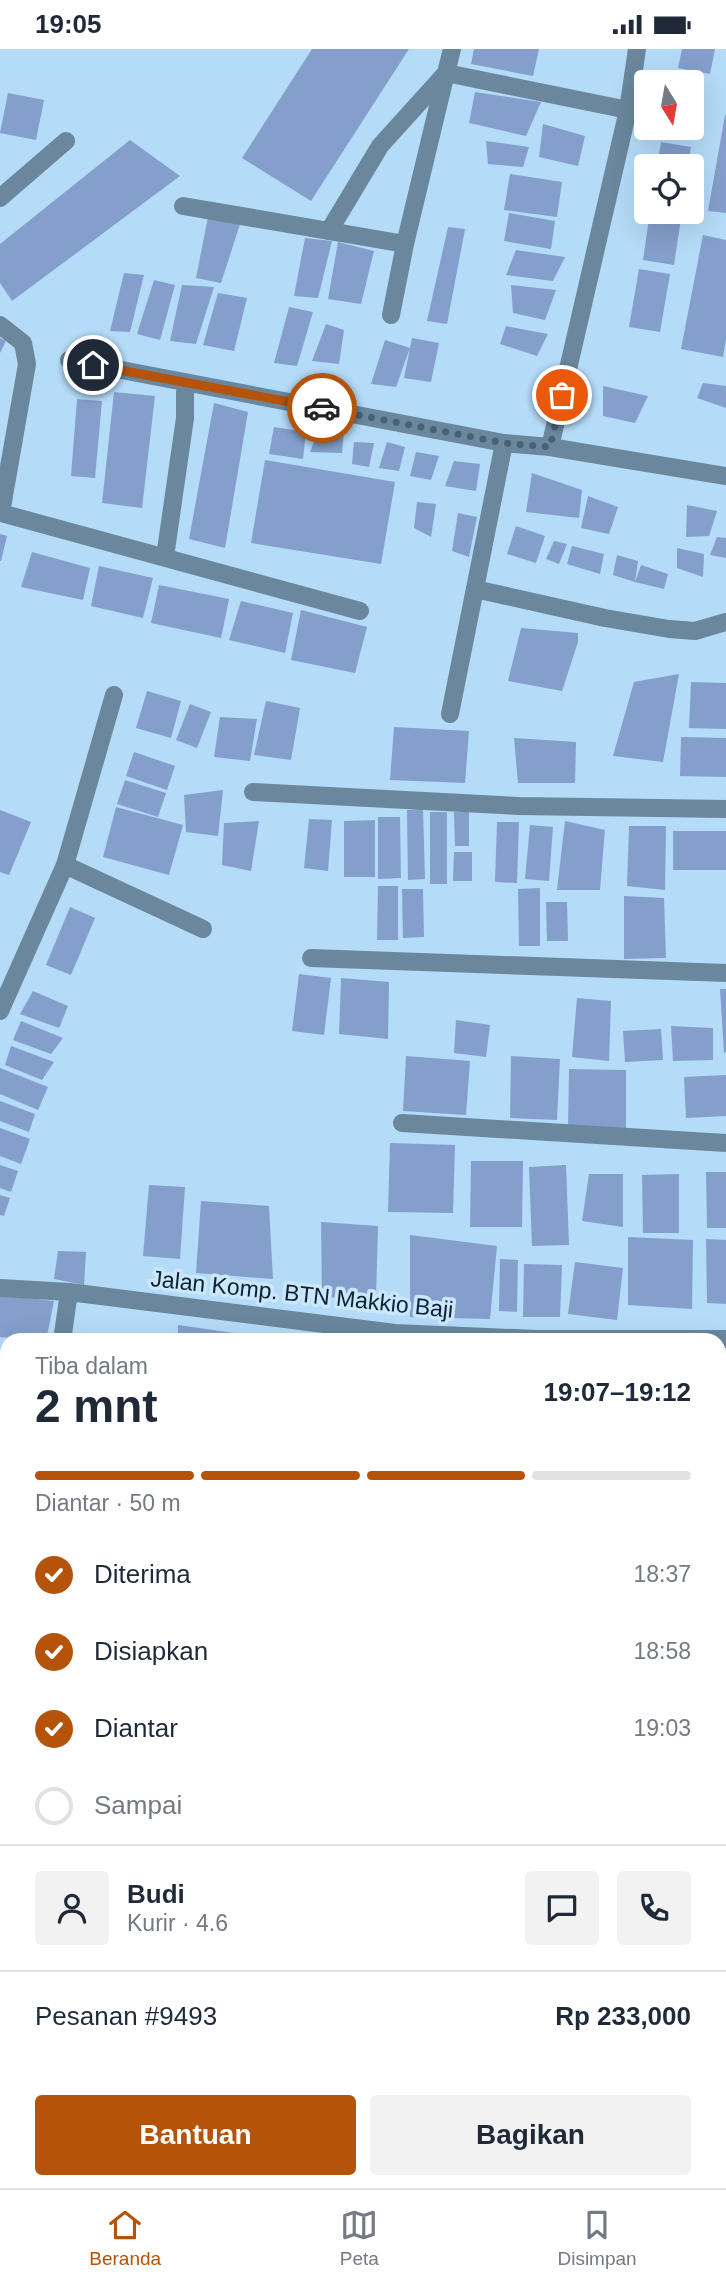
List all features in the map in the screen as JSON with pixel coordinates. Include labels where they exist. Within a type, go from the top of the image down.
[{"type":"street","points":[[391,315],[405,244],[452,49]]},
{"type":"street","points":[[550,447],[628,110],[637,49]]},
{"type":"street","points":[[446,73],[628,110]]},
{"type":"street","points":[[329,231],[380,146],[446,73]]},
{"type":"street","points":[[0,198],[66,141]]},
{"type":"street","points":[[183,206],[405,244]]},
{"type":"street","points":[[0,325],[23,343],[27,365],[1,513],[360,611]]},
{"type":"street","points":[[69,360],[504,443],[550,447],[726,476]]},
{"type":"street","points":[[165,557],[185,418],[185,392]]},
{"type":"street","points":[[450,714],[504,443]]},
{"type":"street","points":[[475,589],[605,618],[669,629],[695,631],[726,622]]},
{"type":"street","points":[[0,1011],[65,865],[114,695]]},
{"type":"street","points":[[253,792],[519,806],[726,809]]},
{"type":"street","points":[[65,865],[203,929]]},
{"type":"street","points":[[311,958],[726,973]]},
{"type":"street","points":[[402,1123],[726,1143]]},
{"type":"street","name":"Jalan Komp. BTN Makkio Baji","points":[[0,1287],[395,1333]]},
{"type":"street","points":[[63,1333],[68,1293]]},
{"type":"building","points":[[312,49],[409,49],[311,201],[242,158]]},
{"type":"building","points":[[474,49],[539,49],[533,76],[471,64]]},
{"type":"building","points":[[682,49],[715,49],[710,74],[704,73],[704,70],[678,68]]},
{"type":"building","points":[[475,92],[541,102],[526,136],[469,123]]},
{"type":"building","points":[[8,93],[44,100],[36,140],[0,133]]},
{"type":"building","points":[[726,115],[726,213],[708,211]]},
{"type":"building","points":[[543,124],[585,136],[578,166],[539,157]]},
{"type":"building","points":[[130,140],[180,176],[12,301],[0,283],[0,244]]},
{"type":"building","points":[[486,141],[529,147],[523,167],[488,164]]},
{"type":"building","points":[[661,142],[691,147],[690,154],[659,154]]},
{"type":"building","points":[[510,174],[562,182],[557,217],[504,210]]},
{"type":"building","points":[[509,213],[555,221],[551,249],[504,241]]},
{"type":"building","points":[[208,217],[240,224],[221,283],[196,278]]},
{"type":"building","points":[[648,224],[680,224],[674,265],[643,260]]},
{"type":"building","points":[[448,227],[465,229],[447,324],[427,321]]},
{"type":"building","points":[[703,235],[726,240],[726,339],[723,357],[681,349]]},
{"type":"building","points":[[305,238],[332,241],[318,298],[294,296]]},
{"type":"building","points":[[338,242],[374,251],[361,304],[328,299]]},
{"type":"building","points":[[516,250],[565,257],[553,281],[506,275]]},
{"type":"building","points":[[639,269],[670,274],[660,332],[629,327]]},
{"type":"building","points":[[124,273],[144,275],[130,332],[110,331]]},
{"type":"building","points":[[154,280],[175,285],[160,340],[137,334]]},
{"type":"building","points":[[182,285],[214,287],[196,344],[170,341]]},
{"type":"building","points":[[511,285],[556,290],[545,320],[513,313]]},
{"type":"building","points":[[218,293],[247,298],[234,351],[203,345]]},
{"type":"building","points":[[289,307],[313,312],[297,366],[274,363]]},
{"type":"building","points":[[326,324],[344,330],[339,364],[312,361]]},
{"type":"building","points":[[506,326],[548,334],[537,356],[500,344]]},
{"type":"building","points":[[0,338],[6,341],[0,353]]},
{"type":"building","points":[[412,338],[439,343],[431,382],[404,378]]},
{"type":"building","points":[[385,340],[410,348],[396,387],[371,384]]},
{"type":"building","points":[[703,383],[726,386],[726,408],[697,398]]},
{"type":"building","points":[[603,386],[648,396],[635,423],[603,416]]},
{"type":"building","points":[[114,392],[155,396],[142,508],[102,503]]},
{"type":"building","points":[[77,399],[102,401],[95,478],[71,476]]},
{"type":"building","points":[[214,403],[248,412],[225,548],[189,539]]},
{"type":"building","points":[[274,427],[306,432],[303,459],[269,454]]},
{"type":"building","points":[[344,430],[342,453],[310,452],[318,432]]},
{"type":"building","points":[[354,442],[374,443],[369,467],[352,464]]},
{"type":"building","points":[[387,442],[405,447],[399,471],[379,468]]},
{"type":"building","points":[[416,452],[439,456],[431,480],[410,476]]},
{"type":"building","points":[[265,460],[395,482],[381,564],[251,543]]},
{"type":"building","points":[[454,461],[480,464],[476,491],[445,486]]},
{"type":"building","points":[[532,473],[582,490],[579,518],[526,512]]},
{"type":"building","points":[[588,496],[618,507],[609,534],[581,528]]},
{"type":"building","points":[[417,502],[436,504],[431,537],[414,528]]},
{"type":"building","points":[[687,505],[717,511],[709,536],[686,537]]},
{"type":"building","points":[[458,513],[477,517],[469,557],[452,551]]},
{"type":"building","points":[[516,526],[545,536],[536,563],[507,554]]},
{"type":"building","points":[[0,534],[7,536],[1,561],[0,561]]},
{"type":"building","points":[[717,537],[726,538],[726,558],[710,555]]},
{"type":"building","points":[[554,541],[567,544],[559,564],[546,559]]},
{"type":"building","points":[[572,546],[604,554],[600,574],[567,564]]},
{"type":"building","points":[[677,548],[704,554],[703,577],[677,568]]},
{"type":"building","points":[[32,552],[90,568],[83,600],[21,587]]},
{"type":"building","points":[[617,555],[638,561],[635,582],[613,575]]},
{"type":"building","points":[[641,565],[668,574],[664,589],[635,582]]},
{"type":"building","points":[[99,566],[153,578],[143,618],[91,606]]},
{"type":"building","points":[[159,585],[229,599],[221,638],[151,623]]},
{"type":"building","points":[[241,601],[293,613],[285,653],[229,640]]},
{"type":"building","points":[[301,610],[367,627],[355,673],[291,660]]},
{"type":"building","points":[[521,628],[578,633],[578,642],[562,691],[508,681]]},
{"type":"building","points":[[679,674],[663,762],[613,756],[634,682]]},
{"type":"building","points":[[691,682],[726,683],[726,729],[689,728]]},
{"type":"building","points":[[147,691],[181,701],[171,738],[136,728]]},
{"type":"building","points":[[266,701],[300,708],[291,760],[254,755]]},
{"type":"building","points":[[190,704],[211,712],[197,748],[176,740]]},
{"type":"building","points":[[220,717],[257,719],[250,761],[214,757]]},
{"type":"building","points":[[394,727],[469,731],[465,783],[390,780]]},
{"type":"building","points":[[681,737],[726,738],[726,777],[680,776]]},
{"type":"building","points":[[514,738],[576,742],[575,783],[518,783]]},
{"type":"building","points":[[134,752],[175,766],[167,790],[126,776]]},
{"type":"building","points":[[125,780],[166,793],[158,817],[117,804]]},
{"type":"building","points":[[223,790],[218,836],[186,832],[184,795]]},
{"type":"building","points":[[116,807],[183,825],[169,875],[103,857]]},
{"type":"building","points":[[423,809],[425,879],[408,880],[407,810]]},
{"type":"building","points":[[0,810],[31,822],[9,875],[0,872]]},
{"type":"building","points":[[430,812],[447,812],[447,884],[430,884]]},
{"type":"building","points":[[454,812],[469,812],[469,846],[455,846]]},
{"type":"building","points":[[378,817],[400,817],[401,878],[378,879]]},
{"type":"building","points":[[309,819],[332,820],[328,871],[304,868]]},
{"type":"building","points":[[375,820],[375,877],[344,877],[344,821]]},
{"type":"building","points":[[259,821],[251,871],[222,865],[224,823]]},
{"type":"building","points":[[565,821],[605,830],[600,890],[557,890]]},
{"type":"building","points":[[497,822],[519,822],[517,883],[495,882]]},
{"type":"building","points":[[530,825],[553,827],[549,881],[525,879]]},
{"type":"building","points":[[629,826],[666,826],[665,890],[627,886]]},
{"type":"building","points":[[673,831],[726,831],[726,870],[673,870]]},
{"type":"building","points":[[454,852],[472,852],[472,881],[453,881]]},
{"type":"building","points":[[378,886],[398,886],[398,940],[377,940]]},
{"type":"building","points":[[540,888],[540,946],[519,946],[518,889]]},
{"type":"building","points":[[402,889],[423,889],[424,937],[403,938]]},
{"type":"building","points":[[624,896],[664,898],[666,958],[624,959]]},
{"type":"building","points":[[546,902],[567,902],[568,941],[547,941]]},
{"type":"building","points":[[70,907],[95,918],[71,975],[46,965]]},
{"type":"building","points":[[299,974],[331,978],[324,1035],[292,1031]]},
{"type":"building","points":[[341,978],[389,982],[388,1039],[339,1034]]},
{"type":"building","points":[[720,989],[726,989],[724,1053]]},
{"type":"building","points":[[33,991],[68,1006],[59,1028],[20,1014]]},
{"type":"building","points":[[577,998],[611,1001],[609,1061],[572,1057]]},
{"type":"building","points":[[456,1020],[490,1025],[486,1057],[454,1053]]},
{"type":"building","points":[[21,1021],[63,1038],[51,1054],[13,1040]]},
{"type":"building","points":[[671,1026],[713,1028],[713,1060],[673,1061]]},
{"type":"building","points":[[661,1029],[663,1060],[625,1062],[623,1031]]},
{"type":"building","points":[[11,1046],[54,1062],[42,1080],[5,1065]]},
{"type":"building","points":[[406,1056],[470,1061],[466,1115],[403,1111]]},
{"type":"building","points":[[511,1056],[560,1059],[557,1120],[510,1118]]},
{"type":"building","points":[[0,1068],[48,1087],[38,1110],[0,1094]]},
{"type":"building","points":[[569,1069],[626,1070],[626,1128],[568,1127]]},
{"type":"building","points":[[726,1075],[726,1116],[686,1118],[684,1077]]},
{"type":"building","points":[[0,1101],[35,1114],[29,1132],[0,1121]]},
{"type":"building","points":[[0,1128],[30,1139],[21,1164],[0,1156]]},
{"type":"building","points":[[390,1143],[455,1145],[453,1213],[388,1212]]},
{"type":"building","points":[[471,1161],[523,1161],[522,1227],[470,1227]]},
{"type":"building","points":[[0,1165],[18,1171],[11,1192],[0,1188]]},
{"type":"building","points":[[566,1165],[569,1245],[532,1246],[529,1167]]},
{"type":"building","points":[[706,1172],[726,1172],[726,1228],[707,1228]]},
{"type":"building","points":[[589,1174],[623,1174],[623,1227],[582,1221]]},
{"type":"building","points":[[679,1174],[679,1233],[643,1233],[642,1175]]},
{"type":"building","points":[[149,1185],[185,1187],[180,1259],[143,1256]]},
{"type":"building","points":[[0,1195],[10,1198],[4,1216],[0,1215]]},
{"type":"building","points":[[201,1201],[269,1206],[273,1279],[196,1273]]},
{"type":"building","points":[[321,1222],[378,1226],[376,1299],[322,1297]]},
{"type":"building","points":[[410,1235],[497,1246],[490,1319],[410,1317]]},
{"type":"building","points":[[628,1237],[693,1240],[692,1309],[628,1305]]},
{"type":"building","points":[[706,1239],[726,1240],[726,1304],[707,1303]]},
{"type":"building","points":[[58,1251],[86,1252],[84,1285],[54,1279]]},
{"type":"building","points":[[500,1259],[518,1260],[517,1312],[499,1311]]},
{"type":"building","points":[[575,1262],[623,1268],[617,1320],[568,1314]]},
{"type":"building","points":[[524,1264],[562,1265],[560,1317],[523,1317]]},
{"type":"building","points":[[0,1295],[54,1301],[48,1333],[0,1333]]},
{"type":"building","points":[[178,1325],[234,1333],[178,1333]]},
{"type":"way so far","points":[[322,408],[504,443],[550,447],[562,395]]},
{"type":"route","points":[[93,365],[322,408]]}]
